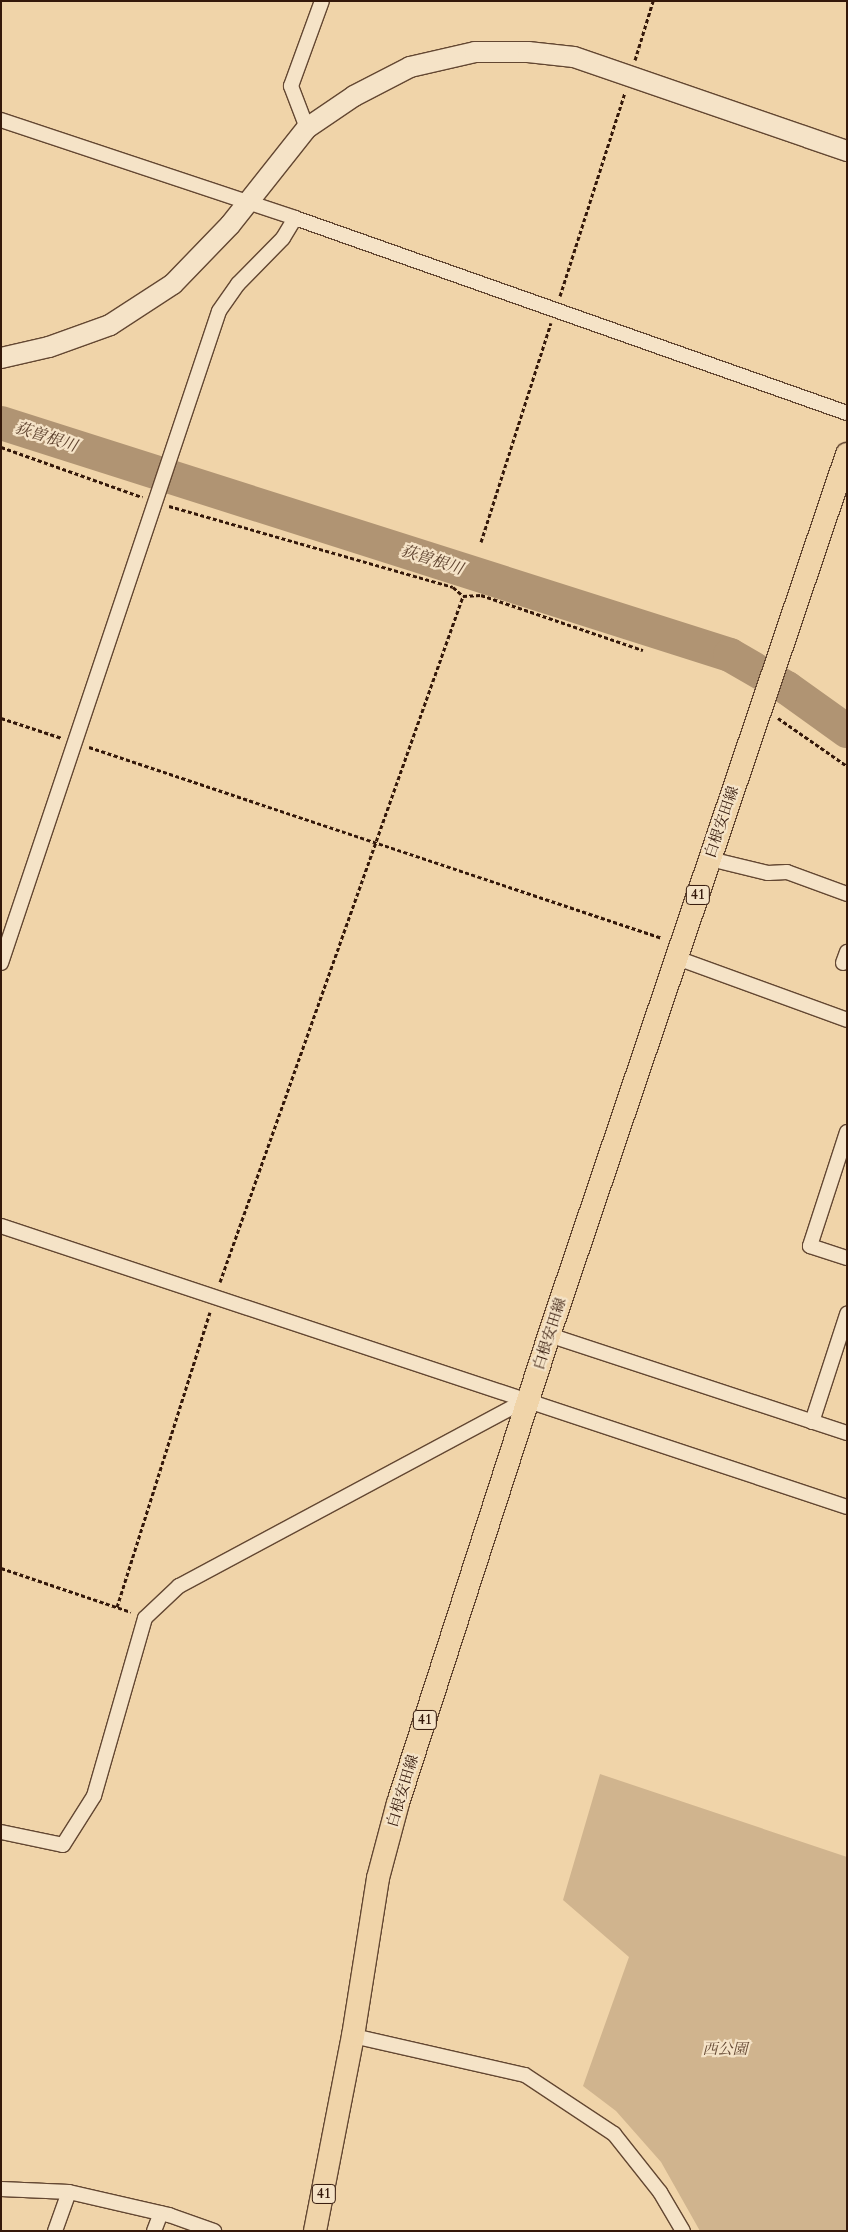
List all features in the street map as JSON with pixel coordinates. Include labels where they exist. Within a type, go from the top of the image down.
[{"type":"main road","name":"白根安田線","points":[[316,2231],[352,2042],[378,1878],[398,1803],[528,1398],[847,454]]},
{"type":"street","points":[[307,128],[291,86],[322,1]]},
{"type":"street","points":[[1,358],[49,347],[110,325],[173,284],[230,226],[307,128],[354,96],[410,66],[475,52],[528,52],[574,57],[847,151]]},
{"type":"street","points":[[1,120],[295,218],[555,311],[847,412]]},
{"type":"street","points":[[1,963],[219,311],[238,284],[283,238],[295,218]]},
{"type":"street","points":[[710,860],[768,873],[787,872],[847,894]]},
{"type":"street","points":[[679,951],[847,1020]]},
{"type":"street","points":[[847,1132],[810,1246],[847,1258]]},
{"type":"street","points":[[1,1226],[528,1398],[847,1507]]},
{"type":"street","points":[[812,1422],[847,1314]]},
{"type":"street","points":[[549,1335],[847,1433]]},
{"type":"street","points":[[1,1832],[63,1845],[94,1796],[145,1618],[179,1586],[528,1398]]},
{"type":"street","points":[[352,2042],[525,2075],[614,2134],[660,2192],[683,2231]]},
{"type":"street","points":[[1,2189],[69,2192],[161,2213],[214,2231]]},
{"type":"street","points":[[55,2231],[69,2192]]},
{"type":"street","points":[[154,2231],[161,2213]]},
{"type":"path","points":[[481,542],[653,1]]},
{"type":"path","points":[[1,447],[156,497],[453,587],[463,596],[481,596],[644,650]]},
{"type":"path","points":[[1,1568],[117,1607],[214,1297],[463,596]]},
{"type":"path","points":[[762,706],[847,766]]},
{"type":"path","points":[[1,718],[374,843],[679,951]]},
{"type":"green space","name":"西公園","points":[[600,1774],[847,1857],[847,2231],[700,2231],[661,2162],[616,2111],[583,2086],[629,1957],[563,1900]]},
{"type":"waterway","name":"荻曽根川","points":[[1,423],[730,655],[787,688],[847,731]]}]
